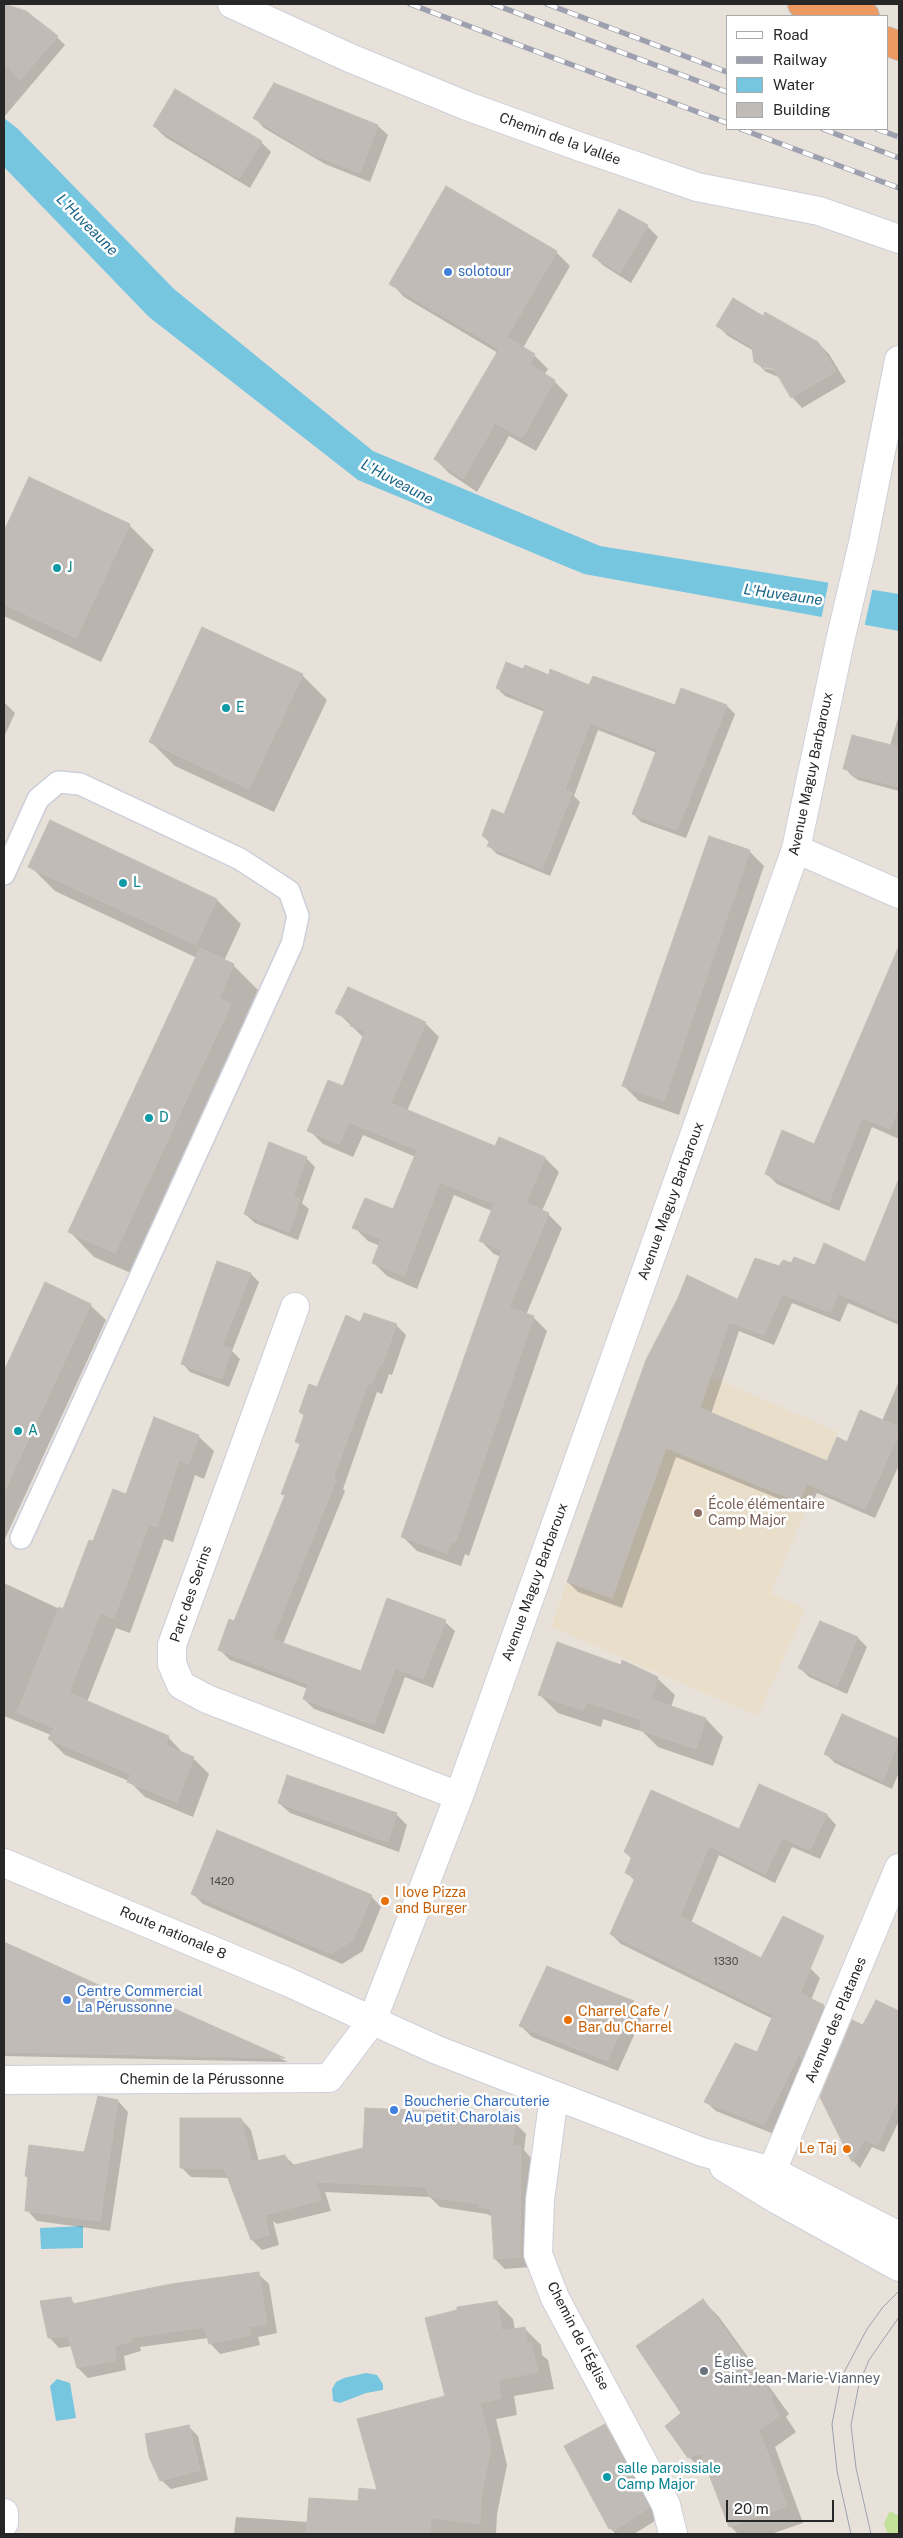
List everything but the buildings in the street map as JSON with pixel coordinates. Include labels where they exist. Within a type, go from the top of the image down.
[{"type":"highway","points":[[802,4],[829,15]]},
{"type":"highway","points":[[831,4],[861,15]]},
{"type":"street","name":"Chemin de la Vallée","points":[[232,4],[368,65],[467,106],[578,146],[697,187],[819,211],[899,239]]},
{"type":"street","name":"Avenue Maguy Barbaroux","points":[[372,2021],[459,1796],[796,849],[840,641],[863,543],[899,360]]},
{"type":"street","points":[[796,849],[899,894]]},
{"type":"street","name":"Parc des Serins","points":[[295,1307],[172,1645],[172,1664],[181,1685],[207,1699],[459,1796]]},
{"type":"street","name":"Route nationale 8","points":[[4,1863],[170,1931],[437,2050],[702,2152]]},
{"type":"street","name":"Avenue des Platanes","points":[[772,2171],[899,1868]]},
{"type":"street","name":"Chemin de la Pérussonne","points":[[4,2080],[328,2078],[372,2021]]},
{"type":"street","name":"Chemin de l'Église","points":[[554,2096],[540,2200],[538,2254],[555,2298],[666,2505],[673,2534]]},
{"type":"street","points":[[702,2152],[772,2171],[899,2236]]},
{"type":"street","points":[[702,2152],[776,2200],[899,2267]]},
{"type":"street","points":[[4,2513],[4,2522]]},
{"type":"lane","points":[[4,874],[38,799],[58,782],[80,784],[240,859],[289,891],[298,916],[292,944],[21,1538]]},
{"type":"shaded area","name":"École élémentaire Camp Major","points":[[648,1354],[721,1381],[838,1432],[771,1593],[805,1609],[758,1716],[551,1627]]},
{"type":"green space","points":[[890,2511],[899,2516],[899,2534],[888,2534],[884,2523]]},
{"type":"water","name":"L'Huveaune","points":[[4,118],[18,129],[174,289],[373,451],[600,546],[899,594],[899,631],[584,574],[358,480],[149,317],[4,167]]},
{"type":"water","points":[[83,2226],[83,2248],[41,2249],[40,2228]]},
{"type":"water","points":[[366,2373],[377,2375],[383,2384],[383,2390],[366,2393],[340,2403],[333,2401],[332,2389],[336,2382],[344,2378]]},
{"type":"water","points":[[57,2379],[70,2383],[76,2418],[56,2421],[50,2386]]},
{"type":"pier","points":[[829,580],[873,587],[864,628],[821,620]]},
{"type":"tram line","points":[[851,2534],[837,2471],[832,2424],[841,2378],[867,2329],[883,2307],[899,2291]]},
{"type":"tram line","points":[[871,2534],[856,2468],[851,2425],[859,2384],[869,2360],[899,2317]]},
{"type":"railway","points":[[410,4],[726,123]]},
{"type":"railway","points":[[493,4],[726,92]]},
{"type":"railway","points":[[547,4],[726,72]]},
{"type":"railway","points":[[744,130],[899,188]]},
{"type":"railway","points":[[826,130],[899,158]]},
{"type":"railway","points":[[880,130],[899,137]]},
{"type":"place","name":"solotour","points":[[448,272]]},
{"type":"place","name":"J","points":[[57,568]]},
{"type":"place","name":"E","points":[[226,708]]},
{"type":"place","name":"L","points":[[123,883]]},
{"type":"place","name":"D","points":[[149,1118]]},
{"type":"place","name":"A","points":[[18,1431]]},
{"type":"place","name":"École élémentaire Camp Major","points":[[698,1513]]},
{"type":"place","name":"I love Pizza and Burger","points":[[385,1901]]},
{"type":"place","name":"Centre Commercial La Pérussonne","points":[[67,2000]]},
{"type":"place","name":"Charrel Cafe / Bar du Charrel","points":[[568,2020]]},
{"type":"place","name":"Boucherie Charcuterie Au petit Charolais","points":[[394,2110]]},
{"type":"place","name":"Le Taj","points":[[847,2149]]},
{"type":"place","name":"Église Saint-Jean-Marie-Vianney","points":[[704,2371]]},
{"type":"place","name":"salle paroissiale Camp Major","points":[[607,2477]]}]
